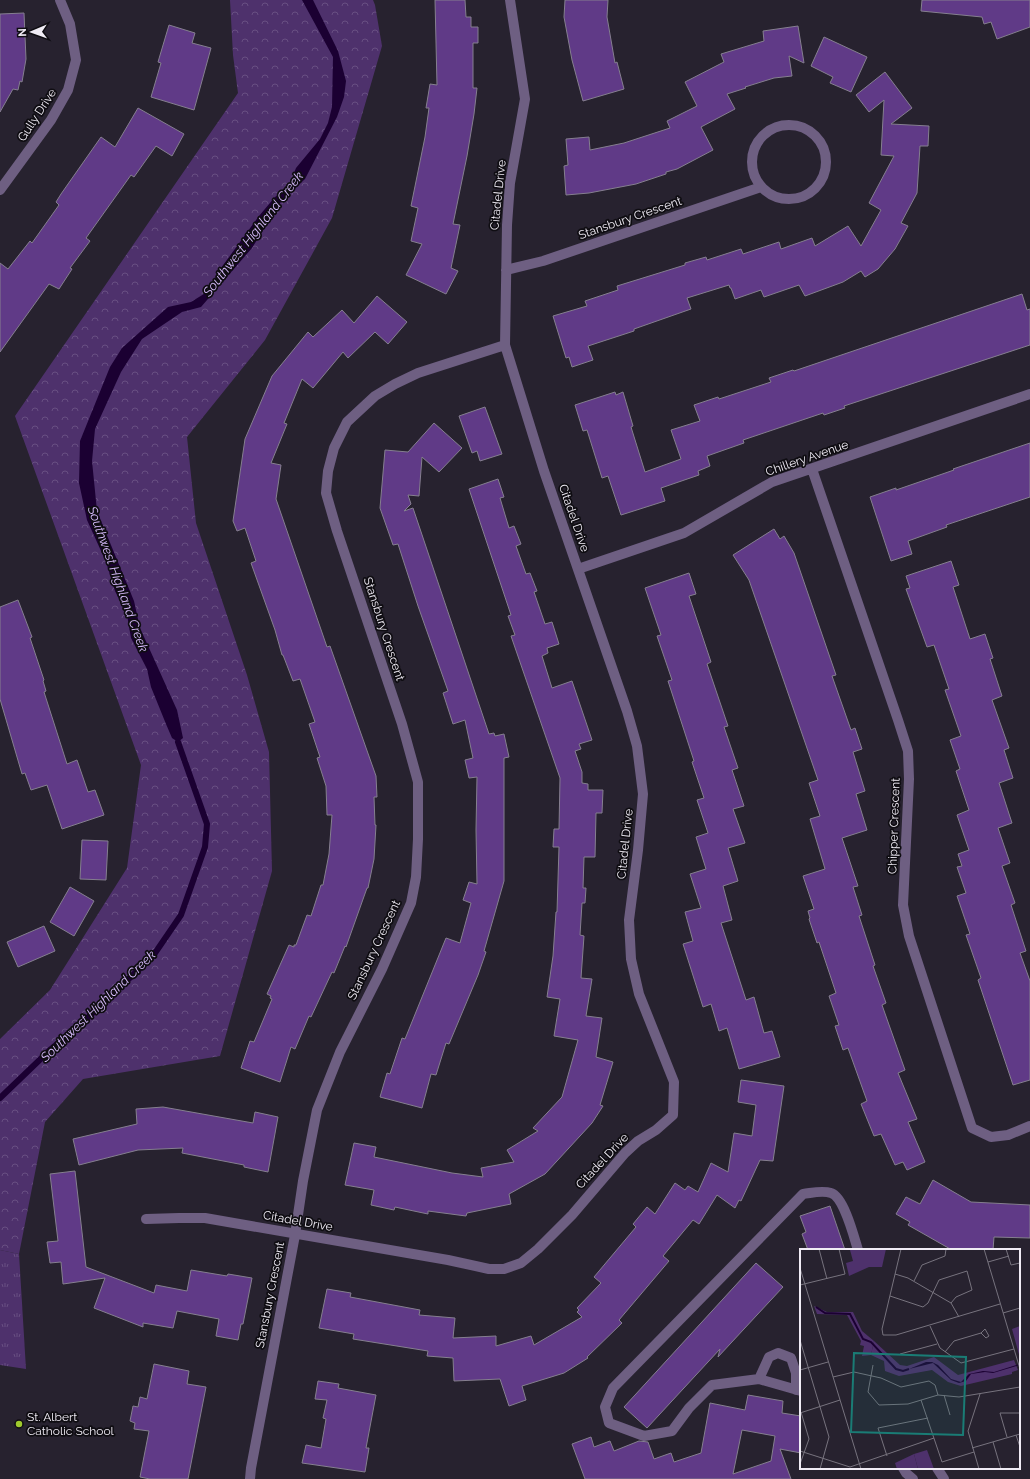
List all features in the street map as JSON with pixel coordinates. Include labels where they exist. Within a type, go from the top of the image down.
[{"type":"street","name":"Gully Drive","points":[[0,190],[51,120],[68,90],[76,60],[70,24],[60,0]]},
{"type":"street","name":"Citadel Drive","points":[[146,1219],[205,1218],[295,1235],[448,1260],[489,1269],[504,1269],[521,1263],[538,1249],[572,1215],[625,1153],[638,1141],[656,1130],[673,1115],[674,1082],[639,994],[632,959],[629,920],[638,850],[643,794],[637,746],[544,471],[505,345],[507,225],[510,183],[525,99],[510,0]]},
{"type":"street","points":[[788,124],[799,126],[810,131],[819,139],[824,150],[826,163],[824,175],[817,186],[807,194],[796,198],[783,199],[771,194],[761,187],[755,176],[752,165],[753,153],[758,142],[765,133],[776,127],[788,124]]},
{"type":"street","name":"Stansbury Crescent","points":[[506,270],[543,261],[761,187]]},
{"type":"street","name":"Stansbury Crescent","points":[[250,1479],[317,1110],[340,1052],[382,969],[411,903],[416,878],[418,782],[402,724],[328,500],[326,493],[328,471],[334,448],[347,422],[375,396],[418,373],[505,345]]},
{"type":"street","name":"Chillery Avenue","points":[[578,569],[684,533],[772,482],[1030,394]]},
{"type":"street","name":"Chipper Crescent","points":[[812,469],[908,751],[909,779],[903,905],[909,936],[953,1072],[972,1128],[991,1137],[1008,1135],[1030,1126]]},
{"type":"street","points":[[758,1379],[769,1358],[778,1353],[791,1358],[796,1373],[799,1390],[758,1379],[712,1385],[689,1408],[672,1431],[644,1436],[609,1423],[605,1407],[613,1388],[803,1194],[818,1192],[832,1193],[841,1201],[858,1249]]},
{"type":"street","points":[[904,1469],[913,1479]]},
{"type":"street","points":[[938,1469],[944,1479]]},
{"type":"street","points":[[944,1479],[946,1469]]},
{"type":"green space","points":[[230,0],[373,0],[382,46],[332,218],[265,340],[187,437],[196,523],[247,675],[269,752],[272,871],[220,1056],[83,1079],[45,1122],[19,1254],[0,1250],[0,1039],[50,990],[127,868],[141,765],[15,416],[238,93],[233,55]]},
{"type":"green space","points":[[0,1250],[19,1254],[26,1369],[0,1365]]},
{"type":"water","name":"Southwest Highland Creek","points":[[302,0],[313,0],[338,51],[346,81],[344,97],[337,117],[305,179],[280,203],[252,248],[201,307],[182,312],[142,339],[121,372],[95,429],[92,461],[97,511],[134,601],[140,628],[177,710],[183,738],[178,742],[172,738],[166,724],[151,687],[147,669],[131,638],[127,615],[115,591],[106,562],[87,520],[79,483],[80,441],[110,367],[122,348],[168,307],[191,302],[207,292],[221,268],[259,216],[275,197],[288,188],[296,168],[320,139],[328,123],[332,107],[333,57]]},
{"type":"building","points":[[435,0],[465,0],[466,17],[471,17],[471,27],[478,27],[478,43],[473,43],[473,88],[477,88],[474,114],[453,224],[460,225],[451,268],[458,271],[446,294],[406,275],[422,244],[411,241],[418,208],[411,206],[425,137],[429,108],[426,108],[430,84],[437,85]]},
{"type":"building","points":[[565,0],[608,0],[607,17],[615,63],[617,62],[624,89],[583,101],[572,60],[564,17]]},
{"type":"building","points":[[922,0],[1030,0],[1030,27],[997,39],[991,22],[984,24],[982,17],[921,11]]},
{"type":"building","points":[[24,13],[26,59],[22,82],[20,81],[18,90],[13,89],[0,112],[0,14]]},
{"type":"building","points":[[169,25],[195,33],[192,43],[211,48],[194,110],[151,97],[161,63],[158,62]]},
{"type":"building","points":[[798,26],[804,63],[789,56],[792,76],[774,78],[727,94],[735,109],[701,127],[713,150],[677,169],[666,172],[666,174],[636,184],[589,193],[566,195],[564,166],[568,165],[566,139],[589,137],[590,150],[624,143],[670,128],[667,121],[697,106],[685,82],[724,62],[721,54],[764,41],[763,31]]},
{"type":"building","points":[[824,37],[867,57],[851,92],[830,83],[833,77],[811,66]]},
{"type":"building","points":[[885,72],[912,108],[891,124],[929,126],[928,146],[920,146],[917,193],[901,223],[908,226],[895,249],[878,269],[865,277],[861,271],[843,282],[805,296],[799,285],[764,297],[761,290],[735,299],[729,285],[687,298],[691,309],[634,329],[634,331],[588,346],[593,360],[572,367],[569,357],[566,358],[553,316],[587,306],[585,301],[618,290],[617,286],[685,265],[685,263],[706,257],[707,260],[741,249],[743,254],[779,242],[781,249],[812,238],[815,246],[848,226],[861,246],[881,210],[869,203],[894,156],[881,155],[884,100],[869,112],[856,95]]},
{"type":"building","points":[[138,108],[184,134],[172,156],[156,146],[134,177],[131,175],[86,238],[90,241],[70,268],[72,269],[59,289],[49,284],[0,352],[0,263],[8,269],[30,241],[32,243],[59,205],[56,202],[61,194],[101,137],[115,147]]},
{"type":"building","points":[[1022,294],[1027,310],[1030,309],[1030,345],[844,406],[845,408],[824,415],[823,413],[743,440],[744,443],[707,456],[710,466],[698,471],[699,475],[661,488],[665,501],[621,515],[608,476],[602,478],[587,430],[583,431],[575,405],[615,392],[616,395],[623,392],[633,426],[631,427],[645,472],[681,459],[671,430],[700,421],[694,405],[718,397],[719,399],[771,382],[769,378],[793,370],[794,371]]},
{"type":"building","points":[[377,296],[407,322],[388,344],[375,332],[348,358],[343,352],[313,388],[302,379],[284,423],[287,424],[271,463],[281,465],[276,499],[327,647],[330,646],[376,776],[377,797],[374,797],[376,825],[374,859],[368,888],[346,947],[345,946],[334,973],[332,972],[311,1017],[309,1016],[295,1049],[291,1047],[280,1082],[241,1068],[250,1041],[254,1042],[272,999],[270,998],[271,996],[267,994],[289,945],[294,947],[294,945],[296,945],[307,915],[311,916],[321,885],[323,885],[329,854],[332,815],[327,815],[326,786],[317,758],[320,757],[309,724],[315,722],[300,679],[293,681],[282,655],[275,630],[251,563],[256,561],[245,528],[237,531],[233,521],[245,439],[272,376],[308,332],[313,337],[342,310],[354,323]]},
{"type":"building","points":[[485,407],[502,454],[480,461],[477,451],[472,453],[459,416]]},
{"type":"building","points":[[434,423],[462,448],[439,472],[422,457],[419,496],[408,495],[411,504],[404,511],[413,508],[489,734],[494,733],[495,736],[504,734],[509,757],[504,758],[504,881],[484,951],[486,952],[478,975],[449,1044],[446,1043],[436,1075],[431,1074],[422,1108],[380,1097],[387,1073],[390,1074],[402,1038],[405,1039],[446,938],[460,943],[471,903],[463,900],[469,882],[477,884],[477,777],[469,778],[465,760],[473,758],[465,720],[453,724],[443,693],[448,691],[398,544],[393,545],[380,508],[385,450],[408,452]]},
{"type":"building","points":[[1030,443],[1030,497],[946,525],[947,527],[908,541],[912,554],[891,561],[870,497],[896,488],[896,490]]},
{"type":"building","points":[[498,479],[504,497],[500,498],[509,528],[514,526],[521,544],[516,546],[526,574],[530,573],[537,591],[534,592],[545,624],[552,622],[559,644],[547,648],[548,653],[542,656],[552,688],[572,681],[592,740],[579,744],[581,749],[575,751],[582,772],[582,783],[588,784],[588,790],[603,790],[602,813],[596,813],[595,857],[584,857],[583,888],[586,888],[585,903],[582,903],[580,935],[584,936],[581,978],[592,979],[586,1016],[602,1018],[596,1057],[613,1062],[600,1105],[603,1106],[592,1123],[545,1174],[509,1194],[511,1204],[467,1213],[466,1216],[428,1211],[428,1214],[395,1207],[394,1210],[371,1205],[374,1190],[345,1185],[354,1143],[376,1147],[374,1157],[452,1173],[483,1177],[481,1168],[514,1162],[507,1150],[538,1131],[533,1128],[562,1097],[578,1040],[554,1036],[560,999],[547,997],[557,912],[559,847],[553,847],[554,829],[559,829],[560,778],[511,636],[515,635],[508,616],[511,615],[469,489]]},
{"type":"building","points":[[774,529],[780,539],[784,536],[794,553],[836,675],[832,676],[851,730],[855,728],[862,749],[853,752],[865,791],[856,794],[867,830],[842,838],[858,886],[853,887],[862,915],[859,916],[875,965],[873,966],[886,1003],[882,1005],[905,1070],[898,1073],[917,1119],[908,1122],[925,1162],[907,1170],[903,1162],[895,1165],[881,1134],[874,1136],[861,1104],[867,1101],[848,1048],[843,1050],[835,1026],[839,1025],[829,996],[836,993],[819,942],[817,943],[809,919],[808,911],[814,909],[803,876],[825,869],[810,819],[820,816],[809,783],[818,780],[749,580],[733,555]]},
{"type":"building","points":[[951,561],[959,585],[953,587],[970,639],[985,634],[993,658],[990,659],[1002,696],[992,700],[1009,748],[1004,750],[1013,778],[999,783],[1012,823],[998,828],[1010,863],[1002,866],[1015,903],[1011,905],[1026,951],[1020,953],[1030,981],[1030,1080],[1013,1085],[978,980],[981,978],[966,935],[970,934],[957,896],[966,893],[957,867],[962,866],[958,854],[969,850],[957,815],[969,810],[956,771],[960,769],[950,740],[961,736],[945,690],[949,689],[934,645],[927,647],[906,589],[910,588],[906,576]]},
{"type":"building","points":[[689,573],[696,594],[689,596],[711,662],[707,664],[728,726],[724,727],[738,768],[732,770],[744,806],[733,809],[745,843],[728,848],[738,881],[723,886],[732,920],[721,923],[746,1000],[754,997],[764,1033],[772,1031],[780,1057],[739,1069],[727,1028],[719,1031],[711,1004],[703,1007],[683,944],[693,941],[685,912],[701,908],[690,874],[706,869],[696,837],[708,833],[697,800],[704,798],[692,762],[694,761],[668,681],[672,680],[657,636],[661,635],[645,588]]},
{"type":"building","points":[[18,600],[32,637],[30,638],[44,680],[46,691],[44,692],[67,764],[77,760],[88,792],[95,790],[104,815],[62,829],[47,785],[31,790],[25,773],[22,774],[0,699],[0,607]]},
{"type":"building","points":[[82,840],[108,841],[106,880],[80,879]]},
{"type":"building","points":[[70,887],[94,901],[74,936],[50,922]]},
{"type":"building","points":[[44,926],[55,951],[18,967],[7,942]]},
{"type":"building","points":[[741,1080],[784,1086],[773,1161],[760,1160],[741,1201],[739,1200],[735,1208],[717,1195],[699,1224],[693,1220],[663,1256],[669,1261],[619,1320],[622,1323],[587,1357],[588,1358],[564,1373],[522,1386],[526,1400],[509,1406],[500,1379],[454,1381],[453,1358],[427,1356],[428,1351],[353,1339],[354,1334],[319,1328],[327,1289],[351,1293],[350,1297],[420,1310],[419,1315],[455,1318],[453,1338],[496,1336],[496,1346],[531,1336],[534,1345],[582,1317],[577,1312],[579,1310],[577,1308],[601,1283],[594,1277],[636,1227],[633,1224],[647,1207],[655,1214],[675,1183],[685,1190],[688,1186],[698,1192],[711,1163],[728,1172],[734,1133],[752,1136],[756,1105],[738,1102]]},
{"type":"building","points":[[163,1107],[253,1123],[255,1112],[278,1117],[268,1172],[244,1167],[244,1165],[182,1153],[183,1148],[138,1150],[79,1165],[73,1139],[137,1124],[136,1109]]},
{"type":"building","points":[[75,1171],[86,1267],[154,1293],[156,1285],[187,1291],[191,1270],[227,1276],[228,1274],[252,1278],[243,1324],[241,1324],[238,1340],[216,1336],[219,1319],[177,1311],[173,1328],[143,1323],[143,1327],[94,1308],[105,1278],[63,1284],[61,1262],[50,1263],[47,1242],[58,1241],[50,1174]]},
{"type":"building","points":[[933,1180],[971,1202],[1030,1205],[1030,1238],[994,1237],[993,1249],[950,1249],[908,1225],[910,1222],[896,1214],[906,1197],[920,1204]]},
{"type":"building","points":[[830,1206],[845,1249],[808,1249],[802,1234],[806,1232],[800,1216]]},
{"type":"building","points":[[756,1263],[783,1287],[718,1357],[720,1349],[647,1428],[624,1407]]},
{"type":"building","points":[[154,1364],[189,1371],[187,1384],[206,1387],[188,1479],[150,1479],[140,1477],[149,1431],[134,1429],[135,1423],[130,1421],[133,1406],[138,1407],[140,1397],[147,1399]]},
{"type":"building","points":[[318,1381],[339,1384],[338,1388],[376,1395],[366,1448],[369,1448],[365,1472],[302,1463],[306,1445],[321,1448],[326,1419],[323,1418],[327,1400],[315,1399]]},
{"type":"building","points":[[748,1395],[783,1401],[782,1413],[800,1416],[800,1453],[780,1449],[791,1479],[585,1479],[572,1444],[591,1437],[594,1447],[610,1441],[614,1451],[639,1441],[648,1442],[654,1459],[671,1453],[674,1462],[701,1453],[710,1403],[745,1410]],"holes":[[[742,1430],[775,1436],[771,1461],[733,1474]]]},
{"type":"waterway","name":"Southwest Highland Creek","points":[[0,1098],[51,1049],[81,1024],[153,956],[181,915],[205,847],[207,824],[178,742]]},
{"type":"place","name":"St. Albert Catholic School","points":[[19,1424]]}]
